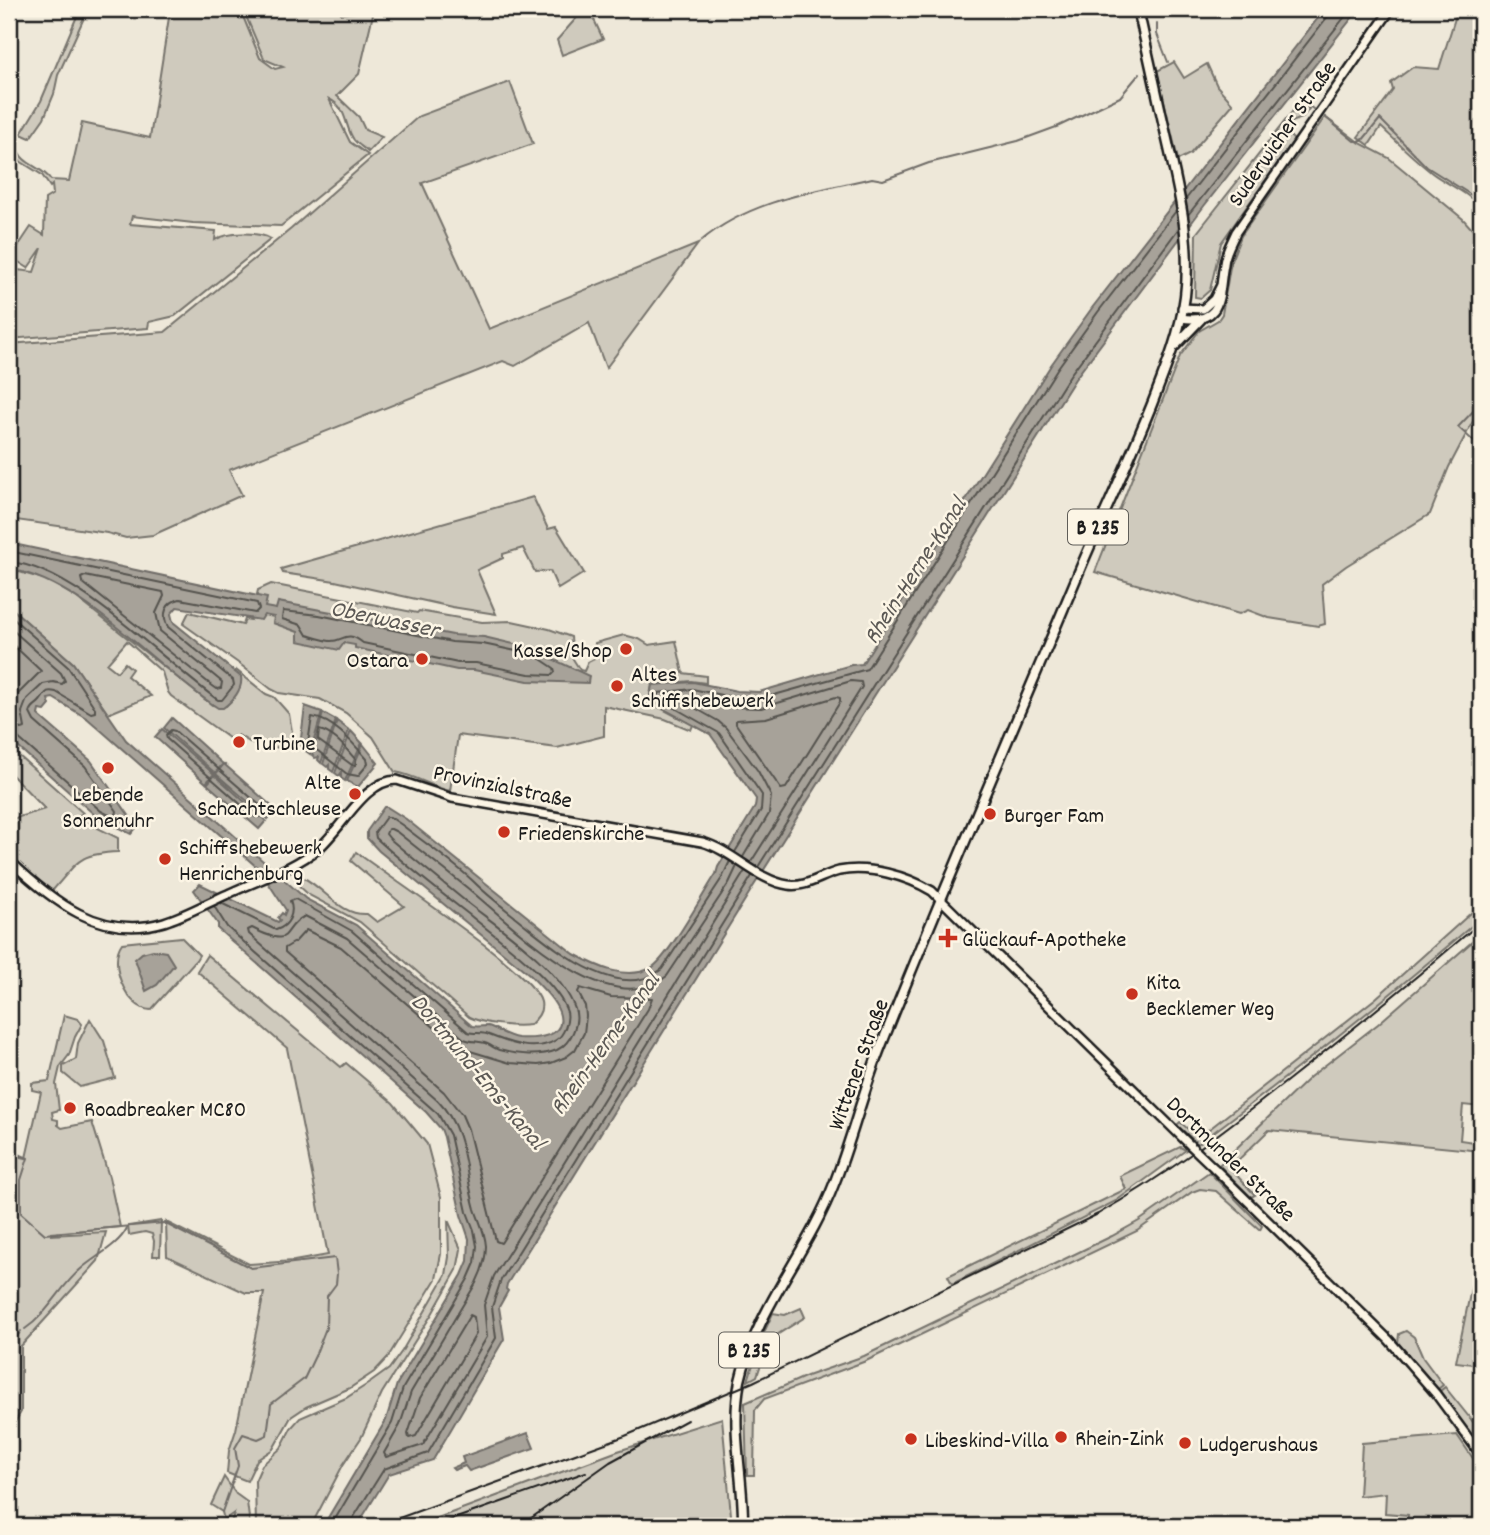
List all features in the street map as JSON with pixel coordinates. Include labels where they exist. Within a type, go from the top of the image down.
[{"type":"main road","name":"B 235","points":[[1138,9],[1176,180],[1186,245],[1181,318],[1173,348]]},
{"type":"main road","name":"Suderwicher Straße","points":[[1201,319],[1210,314],[1219,303],[1226,255],[1236,232],[1391,9]]},
{"type":"main road","points":[[1182,308],[1203,309],[1214,299],[1221,286]]},
{"type":"main road","points":[[1181,318],[1201,319]]},
{"type":"main road","name":"B 235","points":[[1173,348],[1201,319]]},
{"type":"main road","name":"Wittener Straße","points":[[743,1526],[736,1412],[747,1355],[768,1308],[811,1234],[830,1195],[882,1045],[1143,426],[1173,348]]},
{"type":"main road","name":"Provinzialstraße","points":[[9,860],[33,883],[70,911],[109,925],[136,927],[155,924],[260,880],[318,849],[373,787],[388,780],[403,780],[452,798],[702,842],[725,851],[766,877],[783,884],[794,886],[838,871],[868,871],[920,883],[942,900]]},
{"type":"main road","name":"Dortmunder Straße","points":[[942,900],[1389,1340],[1436,1394],[1481,1455]]},
{"type":"shaded area","points":[[80,9],[88,9],[58,75],[44,118],[30,138],[21,134],[41,101]]},
{"type":"shaded area","points":[[167,9],[240,9],[260,58],[275,69],[283,67],[264,59],[243,9],[340,9],[341,14],[374,10],[359,74],[337,96],[359,117],[365,130],[382,137],[368,152],[354,140],[340,107],[329,99],[350,142],[368,155],[281,226],[193,223],[132,216],[130,224],[216,231],[215,240],[227,235],[243,234],[271,239],[175,316],[149,322],[148,328],[9,339],[9,264],[17,270],[34,272],[42,248],[28,268],[11,257],[31,227],[44,235],[45,199],[53,194],[52,185],[50,187],[42,175],[15,158],[9,166],[9,158],[17,147],[27,162],[51,180],[69,181],[82,123],[150,138],[170,11]]},
{"type":"shaded area","points":[[1448,9],[1481,9],[1481,210],[1466,195],[1425,168],[1381,127],[1369,145],[1358,137],[1393,90],[1391,83],[1413,67],[1439,69],[1456,15]]},
{"type":"shaded area","points":[[590,11],[603,39],[562,55],[557,40],[580,14]]},
{"type":"shaded area","points":[[1174,62],[1184,78],[1207,64],[1217,86],[1233,104],[1190,154],[1178,160],[1157,71]]},
{"type":"shaded area","points":[[510,82],[533,144],[422,183],[489,329],[698,244],[606,368],[589,323],[515,366],[503,361],[229,470],[242,495],[153,535],[126,538],[9,519],[9,344],[165,332],[291,229],[419,116]]},
{"type":"shaded area","points":[[1300,102],[1309,109],[1302,118],[1292,122],[1287,133],[1294,140],[1221,243],[1210,290],[1201,298],[1195,297],[1196,234]]},
{"type":"shaded area","points":[[1325,117],[1360,143],[1389,158],[1463,219],[1481,239],[1481,406],[1449,467],[1430,514],[1322,584],[1325,624],[1318,626],[1269,618],[1248,610],[1239,614],[1095,572],[1180,356],[1199,331],[1218,320],[1222,314],[1231,261],[1241,236]]},
{"type":"shaded area","points":[[533,497],[548,529],[556,527],[584,573],[558,589],[550,571],[535,572],[523,548],[503,554],[503,558],[477,570],[496,614],[283,573],[281,569]]},
{"type":"shaded area","points":[[9,569],[47,580],[77,598],[212,705],[226,706],[235,696],[240,681],[236,670],[266,694],[274,697],[289,714],[293,737],[285,748],[256,746],[238,735],[233,741],[171,696],[162,672],[127,641],[107,664],[117,672],[125,663],[132,669],[127,676],[151,696],[108,714],[73,663],[9,606]]},
{"type":"shaded area","points":[[271,584],[417,613],[419,611],[482,622],[512,621],[549,629],[571,637],[573,659],[580,670],[584,671],[588,662],[594,659],[595,643],[624,635],[649,645],[676,641],[683,673],[706,676],[706,683],[691,681],[652,685],[649,702],[693,725],[691,730],[665,719],[604,706],[604,736],[557,748],[458,735],[450,791],[395,772],[373,737],[346,713],[320,699],[279,693],[271,689],[183,624],[189,612],[243,625],[245,619],[251,620],[258,590]]},
{"type":"shaded area","points":[[9,747],[83,813],[76,817],[118,838],[118,852],[86,857],[74,866],[53,890],[45,889],[9,854],[9,820],[45,809],[9,772]]},
{"type":"shaded area","points":[[356,852],[514,969],[533,988],[541,1002],[540,1012],[533,1022],[530,1025],[508,1025],[469,1017],[360,922],[309,895],[298,885],[304,878],[349,911],[367,914],[377,922],[404,906],[351,861]]},
{"type":"shaded area","points":[[1481,904],[1481,918],[1414,975],[1198,1144],[1177,1125],[1180,1122],[1198,1138],[1376,998]]},
{"type":"shaded area","points":[[1481,934],[1481,1107],[1463,1105],[1460,1140],[1481,1143],[1481,1151],[1269,1130],[1230,1168],[1255,1195],[1251,1197],[1219,1165],[1310,1077],[1378,1024]]},
{"type":"shaded area","points":[[181,937],[199,955],[151,1010],[142,1008],[134,1002],[121,983],[117,961],[122,943]]},
{"type":"shaded area","points":[[207,955],[341,1067],[346,1063],[393,1103],[427,1144],[441,1197],[441,1254],[436,1279],[388,1357],[374,1372],[350,1388],[306,1407],[291,1417],[273,1449],[257,1460],[247,1481],[227,1473],[229,1451],[236,1430],[264,1293],[246,1293],[167,1256],[166,1222],[249,1264],[294,1261],[328,1255],[287,1048],[197,971]]},
{"type":"shaded area","points":[[64,1015],[78,1019],[82,1024],[69,1055],[60,1067],[56,1084],[59,1110],[52,1112],[53,1119],[58,1120],[58,1125],[62,1128],[92,1122],[109,1177],[120,1227],[51,1233],[106,1232],[98,1261],[21,1346],[21,1412],[9,1432],[9,1154],[26,1158],[41,1092],[32,1090],[32,1083],[49,1081]]},
{"type":"shaded area","points":[[90,1019],[104,1041],[115,1078],[80,1087],[63,1073],[63,1066],[76,1059],[78,1043]]},
{"type":"shaded area","points":[[1180,1147],[1186,1150],[1116,1201],[952,1284],[948,1276],[1126,1189],[1120,1176]]},
{"type":"shaded area","points":[[1209,1172],[1262,1226],[1260,1230],[1216,1191],[1200,1189],[1192,1192],[1137,1231],[866,1361],[764,1399],[755,1410],[754,1475],[747,1475],[745,1403],[807,1376],[864,1356],[1112,1236],[1139,1221]]},
{"type":"shaded area","points":[[448,1220],[461,1249],[457,1270],[382,1393],[361,1438],[343,1465],[311,1526],[256,1526],[255,1481],[262,1465],[281,1448],[291,1428],[300,1418],[346,1398],[371,1382],[389,1369],[402,1351],[446,1275],[449,1257]]},
{"type":"shaded area","points":[[161,1221],[160,1256],[153,1256],[152,1234],[145,1232],[129,1235],[128,1226]]},
{"type":"shaded area","points":[[1481,1240],[1481,1365],[1456,1362]]},
{"type":"shaded area","points":[[801,1308],[805,1317],[769,1340],[757,1376],[748,1381],[760,1341],[773,1313],[785,1315]]},
{"type":"shaded area","points":[[1406,1331],[1414,1337],[1423,1358],[1443,1385],[1438,1389],[1398,1343],[1399,1334]]},
{"type":"shaded area","points":[[1445,1387],[1481,1432],[1481,1449],[1440,1391]]},
{"type":"shaded area","points":[[722,1418],[732,1526],[416,1526],[618,1451]]},
{"type":"shaded area","points":[[1457,1435],[1481,1470],[1481,1499],[1475,1502],[1481,1524],[1407,1526],[1408,1515],[1385,1513],[1386,1493],[1359,1496],[1362,1443]]},
{"type":"shaded area","points":[[224,1477],[236,1494],[247,1502],[250,1526],[230,1526],[234,1513],[224,1520],[222,1512],[211,1505]]},
{"type":"water","points":[[1325,9],[1359,9],[1204,206],[1075,379],[753,887],[507,1284],[508,1291],[499,1307],[504,1339],[433,1460],[389,1474],[357,1526],[323,1526],[386,1420],[397,1384],[468,1261],[469,1239],[444,1137],[441,1129],[426,1112],[218,929],[218,924],[194,890],[200,884],[278,922],[278,918],[282,913],[284,915],[286,910],[259,869],[88,719],[53,698],[48,699],[50,705],[45,711],[39,710],[38,715],[91,761],[137,827],[131,834],[97,817],[9,739],[9,606],[73,663],[126,740],[306,899],[356,925],[472,1026],[488,1026],[518,1038],[548,1035],[559,1027],[559,1012],[542,987],[379,851],[367,838],[367,831],[384,807],[406,819],[574,954],[601,967],[621,972],[641,972],[651,968],[675,939],[716,874],[755,807],[756,799],[710,734],[649,701],[652,685],[693,682],[737,691],[759,692],[862,664],[1051,365],[1092,308]]},
{"type":"water","points":[[9,543],[267,598],[265,607],[276,609],[278,602],[453,635],[484,637],[544,651],[544,655],[589,676],[588,683],[528,681],[474,670],[457,670],[355,648],[355,645],[344,643],[339,650],[298,641],[298,632],[273,623],[274,617],[264,615],[261,620],[177,607],[171,614],[173,622],[241,677],[239,690],[234,698],[223,708],[218,708],[193,691],[118,628],[65,590],[37,577],[9,569]]},
{"type":"water","points":[[305,706],[322,712],[310,754],[306,751],[307,747],[304,749],[300,746]]},
{"type":"water","points":[[323,713],[336,720],[321,763],[319,757],[312,755]]},
{"type":"water","points":[[172,718],[223,764],[215,773],[164,728]]},
{"type":"water","points":[[337,721],[349,730],[333,772],[329,765],[327,767],[323,764]]},
{"type":"water","points":[[162,729],[214,774],[206,783],[155,737]]},
{"type":"water","points":[[351,731],[362,743],[345,781],[341,778],[341,773],[339,776],[335,773]]},
{"type":"water","points":[[363,744],[378,763],[358,787],[347,781]]},
{"type":"water","points":[[224,764],[276,810],[268,819],[216,774]]},
{"type":"water","points":[[215,775],[266,821],[259,829],[207,784]]},
{"type":"water","points":[[153,950],[166,952],[174,965],[157,985],[146,991],[135,959],[142,953]]},
{"type":"water","points":[[528,1433],[534,1448],[469,1471],[465,1466],[454,1470],[452,1468],[464,1463],[462,1457]]},
{"type":"waterway","points":[[1157,9],[1157,16]]},
{"type":"waterway","points":[[1157,24],[1157,34],[1168,62]]},
{"type":"waterway","points":[[701,241],[739,216],[782,199],[872,178],[883,180],[929,163],[1018,141],[1059,126],[1120,97],[1140,73]]},
{"type":"waterway","points":[[1300,99],[1313,109]]},
{"type":"waterway","points":[[1325,117],[1354,141],[1362,141],[1380,119],[1427,167],[1476,198],[1481,204]]},
{"type":"waterway","points":[[1481,403],[1458,427],[1481,448]]},
{"type":"waterway","points":[[9,1150],[28,1158],[21,1180],[21,1213],[45,1234],[164,1223],[251,1268],[335,1258],[336,1284],[327,1296],[326,1328],[315,1356],[304,1379],[271,1404],[267,1435],[258,1439],[243,1434],[235,1448],[238,1466],[222,1512]]},
{"type":"waterway","points":[[25,1329],[41,1315],[74,1275],[113,1245],[127,1228]]},
{"type":"waterway","points":[[9,1347],[21,1331]]},
{"type":"railway","points":[[377,1526],[625,1436],[753,1382],[1098,1214],[1169,1169],[1238,1120],[1358,1025],[1481,922]]},
{"type":"railway","points":[[520,1526],[610,1462],[687,1420]]},
{"type":"railway","points":[[434,1526],[586,1472]]},
{"type":"place","name":"Kasse/Shop","points":[[626,649]]},
{"type":"place","name":"Ostara","points":[[422,659]]},
{"type":"place","name":"Altes Schiffshebewerk","points":[[617,686]]},
{"type":"place","name":"Turbine","points":[[239,742]]},
{"type":"place","name":"Lebende Sonnenuhr","points":[[108,768]]},
{"type":"place","name":"Alte Schachtschleuse","points":[[355,794]]},
{"type":"place","name":"Burger Fam","points":[[990,814]]},
{"type":"place","name":"Friedenskirche","points":[[504,832]]},
{"type":"place","name":"Schiffshebewerk Henrichenburg","points":[[165,859]]},
{"type":"place","name":"Glückauf-Apotheke","points":[[948,938]]},
{"type":"place","name":"Kita Becklemer Weg","points":[[1132,994]]},
{"type":"place","name":"Roadbreaker MC80","points":[[70,1108]]},
{"type":"place","name":"Rhein-Zink","points":[[1061,1437]]},
{"type":"place","name":"Libeskind-Villa","points":[[911,1439]]},
{"type":"place","name":"Ludgerushaus","points":[[1185,1443]]},
{"type":"water label","name":"Rhein-Herne-Kanal","points":[[914,570]]},
{"type":"water label","name":"Oberwasser","points":[[385,618]]},
{"type":"water label","name":"Rhein-Herne-Kanal","points":[[604,1043]]},
{"type":"water label","name":"Dortmund-Ems-Kanal","points":[[479,1071]]}]
